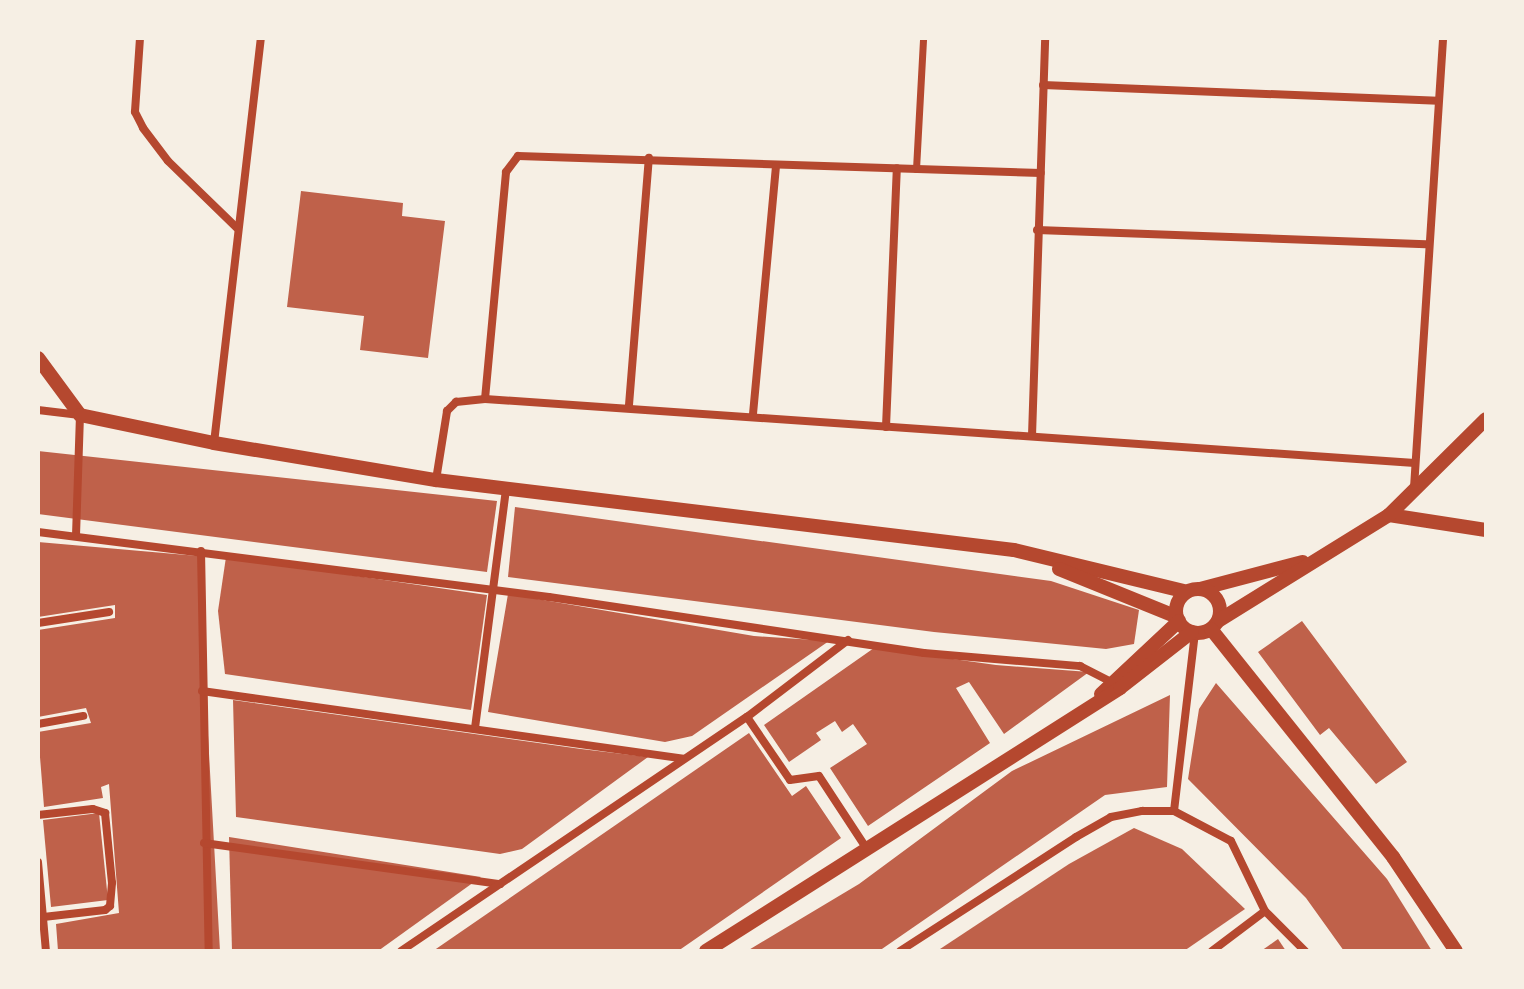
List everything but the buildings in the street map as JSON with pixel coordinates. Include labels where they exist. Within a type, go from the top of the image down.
[{"type":"street","points":[[140,38],[135,91],[143,128],[168,161],[237,228]]},
{"type":"street","points":[[214,443],[260,39],[248,38]]},
{"type":"street","points":[[916,169],[923,38]]},
{"type":"street","points":[[1032,436],[1045,38]]},
{"type":"street","points":[[1413,497],[1426,244],[1443,38]]},
{"type":"street","points":[[1043,85],[1438,101]]},
{"type":"street","points":[[485,399],[510,163],[525,153],[776,166],[1041,173]]},
{"type":"street","points":[[629,405],[649,158]]},
{"type":"street","points":[[753,414],[776,166]]},
{"type":"street","points":[[886,427],[897,168]]},
{"type":"street","points":[[1037,230],[1426,244]]},
{"type":"street","points":[[38,358],[80,415],[76,536]]},
{"type":"street","points":[[436,480],[447,411],[456,402],[485,399],[629,405],[886,427],[1415,463]]},
{"type":"street","points":[[38,410],[436,480],[1014,550],[1194,590],[1217,600],[1214,625],[1393,857],[1456,951]]},
{"type":"street","points":[[706,951],[1194,632],[1214,625],[1389,515],[1413,497],[1486,419]]},
{"type":"street","points":[[475,728],[490,590],[506,488]]},
{"type":"street","points":[[1389,515],[1486,530]]},
{"type":"street","points":[[38,532],[490,590],[924,653],[1080,666],[1116,685]]},
{"type":"street","points":[[1014,550],[1178,619],[1194,632]]},
{"type":"street","points":[[201,551],[204,843],[209,951]]},
{"type":"street","points":[[1116,685],[1178,619],[1178,603],[1194,590],[1318,558]]},
{"type":"street","points":[[38,623],[109,612]]},
{"type":"street","points":[[1174,811],[1194,632]]},
{"type":"street","points":[[401,951],[747,717],[848,640]]},
{"type":"street","points":[[202,691],[684,759]]},
{"type":"street","points":[[38,724],[83,716]]},
{"type":"street","points":[[747,717],[790,780],[819,776],[865,846]]},
{"type":"street","points":[[38,815],[93,809],[105,813],[112,883],[110,906],[105,910],[43,917]]},
{"type":"street","points":[[900,951],[1111,817],[1174,811],[1231,841],[1265,911],[1305,951]]},
{"type":"street","points":[[204,843],[500,884]]},
{"type":"street","points":[[38,862],[46,951]]},
{"type":"street","points":[[1212,951],[1265,911]]}]
